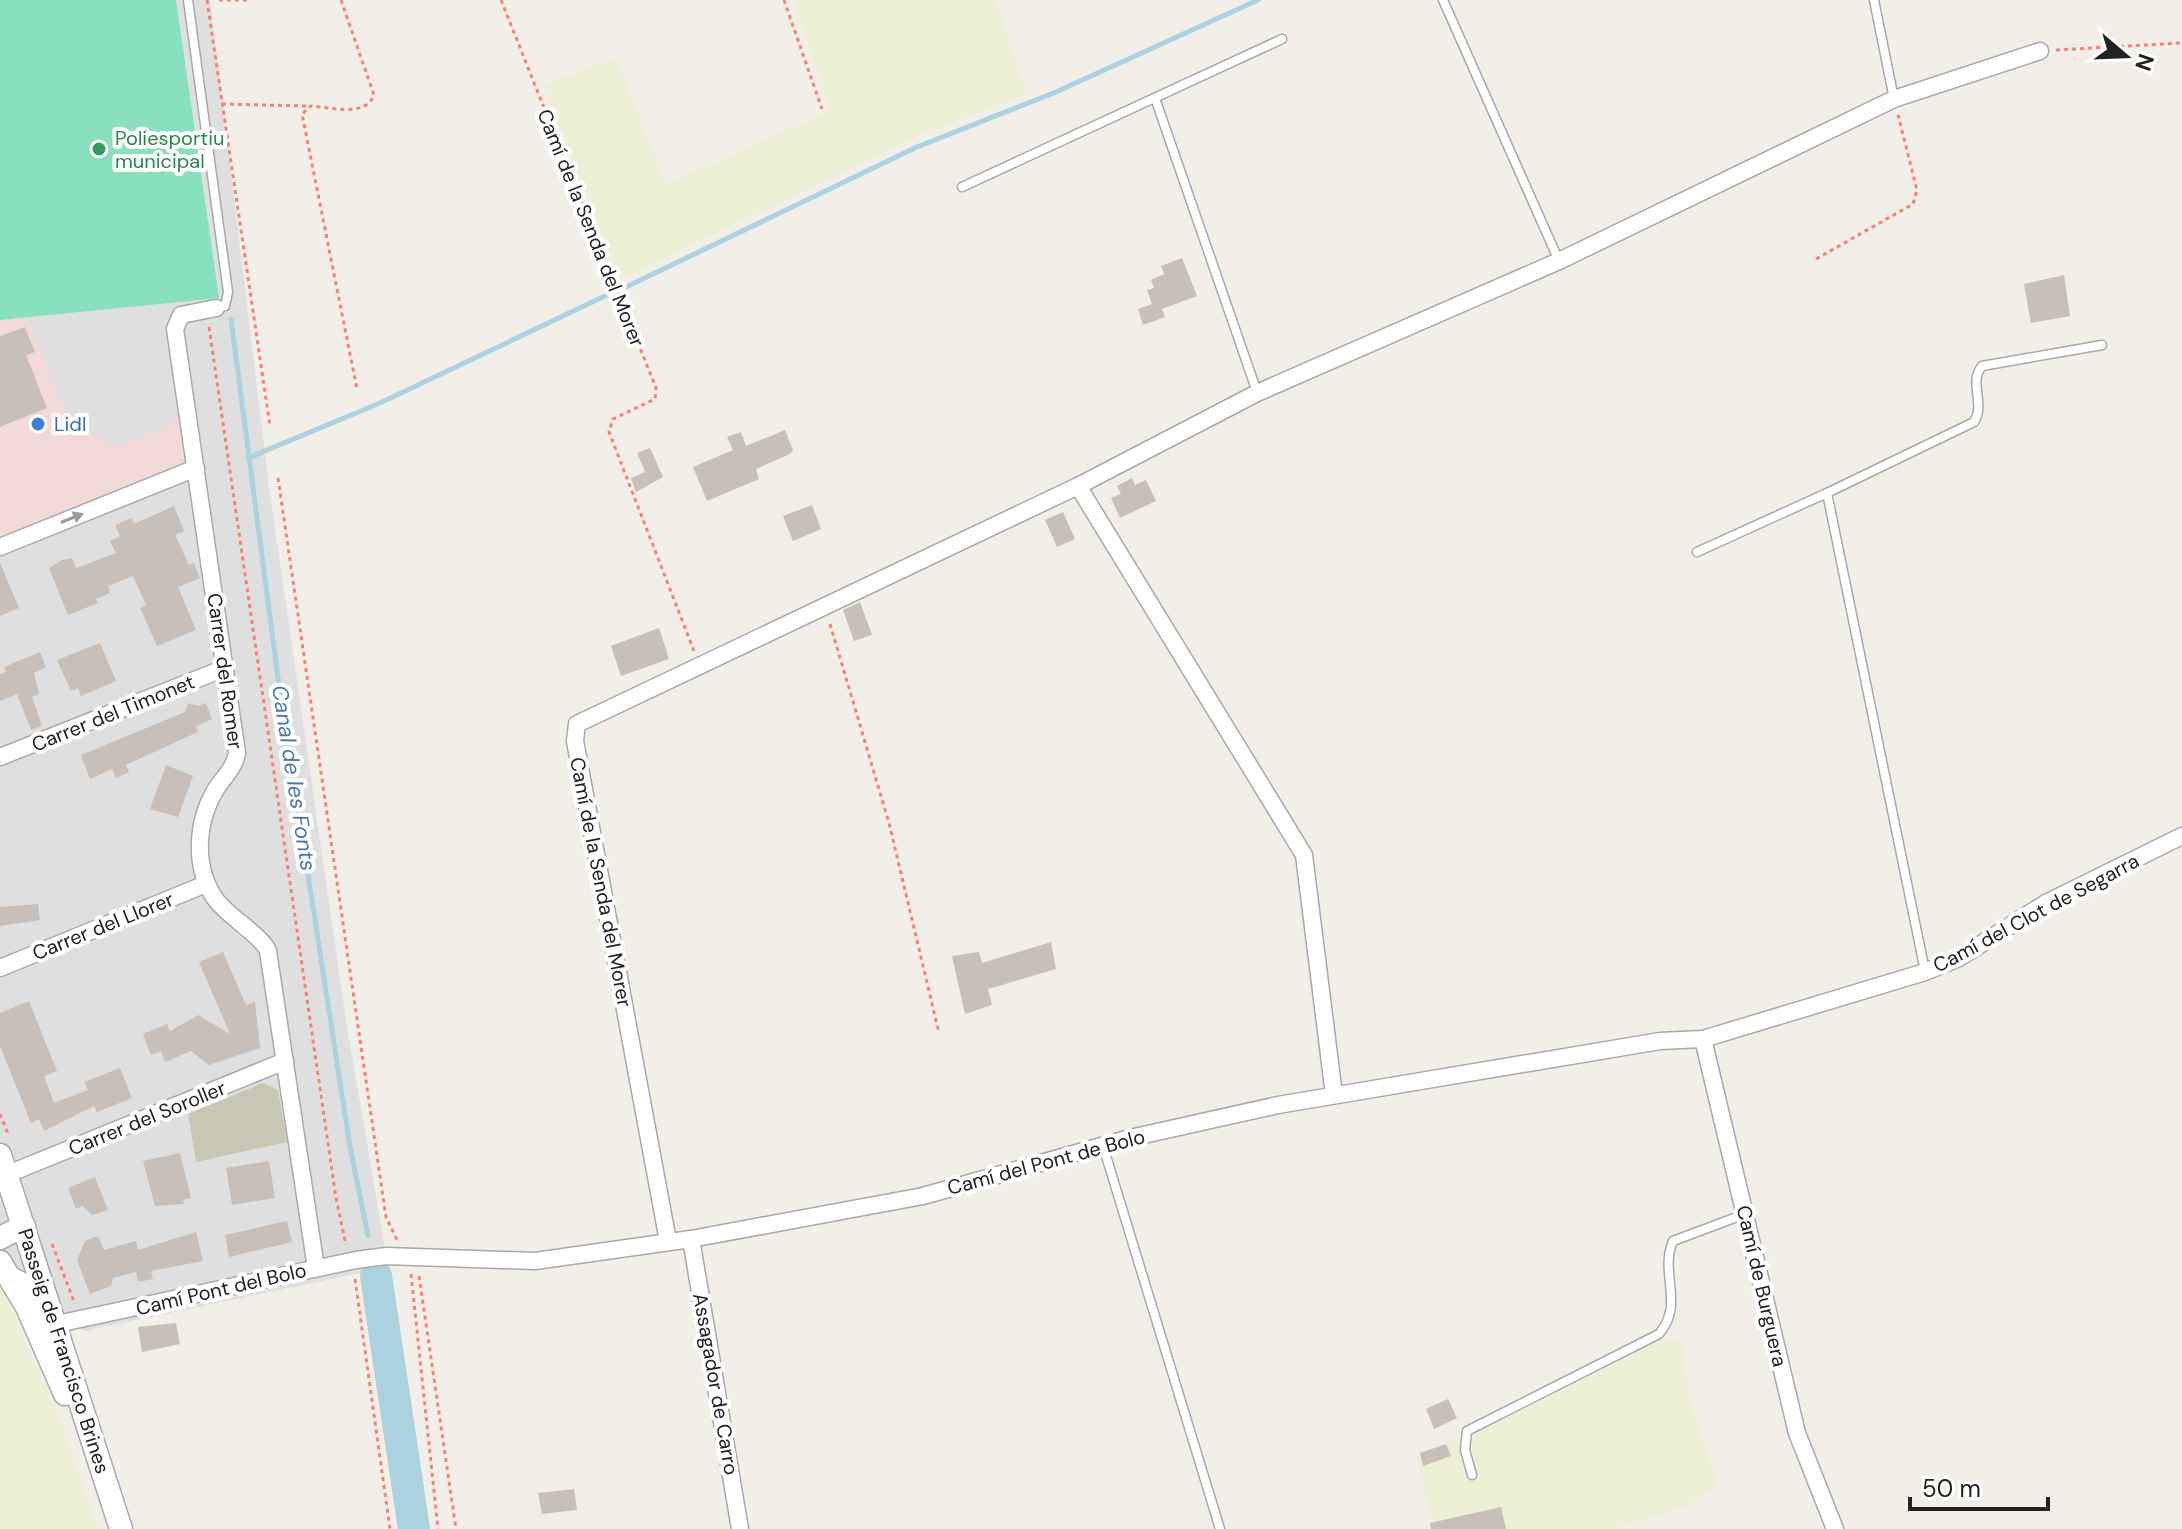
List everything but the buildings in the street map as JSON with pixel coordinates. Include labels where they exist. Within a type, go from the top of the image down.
[{"type":"street","points":[[699,666],[1078,486],[1257,393],[1559,261],[1894,99],[2040,51]]},
{"type":"street","name":"Carrer del Romer","points":[[211,308],[181,315],[175,329],[237,753],[233,766],[210,799],[202,825],[200,853],[206,884],[234,921],[265,943],[316,1268]]},
{"type":"street","points":[[0,547],[196,468]]},
{"type":"street","points":[[1078,486],[1304,855],[1334,1095]]},
{"type":"street","name":"Camí de la Senda del Morer","points":[[668,1241],[574,730],[584,718],[699,666]]},
{"type":"street","name":"Carrer del Timonet","points":[[0,757],[225,668]]},
{"type":"street","name":"Camí del Clot de Segarra","points":[[1703,1039],[1925,972],[1959,958],[2046,903],[2182,836]]},
{"type":"street","name":"Carrer del Llorer","points":[[0,968],[206,884]]},
{"type":"street","name":"Camí del Pont de Bolo","points":[[386,1256],[535,1261],[691,1239],[923,1196],[1102,1145],[1334,1095],[1660,1041],[1703,1039]]},
{"type":"street","name":"Camí de Burguera","points":[[1703,1039],[1797,1433],[1835,1529]]},
{"type":"street","name":"Carrer del Soroller","points":[[4,1164],[285,1061]]},
{"type":"street","name":"Passeig de Francisco Brines","points":[[4,1164],[108,1490]]},
{"type":"street","points":[[0,1238],[24,1226]]},
{"type":"street","name":"Assagador de Carro","points":[[691,1239],[740,1529]]},
{"type":"street","points":[[32,1251],[2,1266],[25,1282],[39,1319],[57,1324]]},
{"type":"street","name":"Camí Pont del Bolo","points":[[57,1324],[353,1260],[386,1256]]},
{"type":"street","name":"Passeig de Francisco Brines","points":[[2,1266],[27,1307],[108,1490]]},
{"type":"street","points":[[108,1490],[121,1529]]},
{"type":"lane","points":[[188,0],[228,292],[225,306],[211,308]]},
{"type":"lane","points":[[1443,0],[1559,261]]},
{"type":"lane","points":[[1874,0],[1894,99]]},
{"type":"lane","points":[[962,187],[1282,39]]},
{"type":"lane","points":[[1155,98],[1257,393]]},
{"type":"lane","points":[[1697,552],[1974,422],[1980,405],[1976,379],[1982,366],[2102,345]]},
{"type":"lane","points":[[1827,493],[1925,972]]},
{"type":"lane","points":[[1102,1145],[1220,1529]]},
{"type":"lane","points":[[1472,1475],[1465,1450],[1467,1431],[1659,1334],[1671,1316],[1674,1301],[1668,1261],[1673,1241],[1745,1214]]},
{"type":"path","points":[[207,0],[270,426]]},
{"type":"path","points":[[219,0],[247,0]]},
{"type":"path","points":[[222,104],[360,109],[371,102],[374,95],[341,0]]},
{"type":"path","name":"Camí de la Senda del Morer","points":[[501,0],[656,388],[655,399],[613,419],[609,432],[699,666]]},
{"type":"path","points":[[784,0],[822,109]]},
{"type":"path","points":[[2040,51],[2182,43]]},
{"type":"path","points":[[1816,259],[1913,204],[1917,190],[1894,99]]},
{"type":"path","points":[[300,106],[357,389]]},
{"type":"path","points":[[302,114],[311,106]]},
{"type":"path","points":[[211,308],[336,1198],[353,1260],[390,1529]]},
{"type":"path","points":[[278,478],[383,1197],[394,1237],[416,1259],[456,1529]]},
{"type":"path","points":[[825,608],[889,823],[939,1033]]},
{"type":"path","points":[[416,1259],[409,1280],[438,1529]]},
{"type":"shaded area","points":[[0,0],[210,0],[269,486],[345,1014],[388,1267],[84,1331],[0,1273]]},
{"type":"shaded area","points":[[793,0],[996,0],[1026,95],[929,131],[621,279],[543,85],[616,58],[666,185],[831,110]]},
{"type":"shaded area","name":"Lidl","points":[[27,317],[68,419],[112,448],[163,429],[179,415],[185,456],[176,467],[0,537],[0,320]]},
{"type":"shaded area","points":[[263,1083],[278,1090],[287,1142],[196,1162],[188,1114]]},
{"type":"shaded area","points":[[0,1285],[56,1410],[98,1529],[0,1529]]},
{"type":"shaded area","points":[[1681,1341],[1692,1409],[1718,1484],[1684,1507],[1611,1529],[1434,1529],[1416,1454],[1473,1434],[1659,1342]]},
{"type":"green space","name":"Poliesportiu municipal","points":[[0,0],[176,0],[219,298],[0,320]]},
{"type":"waterway","points":[[626,287],[917,147],[1056,92],[1258,0]]},
{"type":"waterway","points":[[248,458],[380,403],[605,296]]},
{"type":"waterway","name":"Canal de les Fonts","points":[[231,319],[279,686],[350,1147],[368,1236]]},
{"type":"waterway","name":"Canal de les Fonts","points":[[376,1276],[414,1529]]},
{"type":"place","name":"Poliesportiu municipal","points":[[99,149]]},
{"type":"place","name":"Lidl","points":[[38,424]]}]
